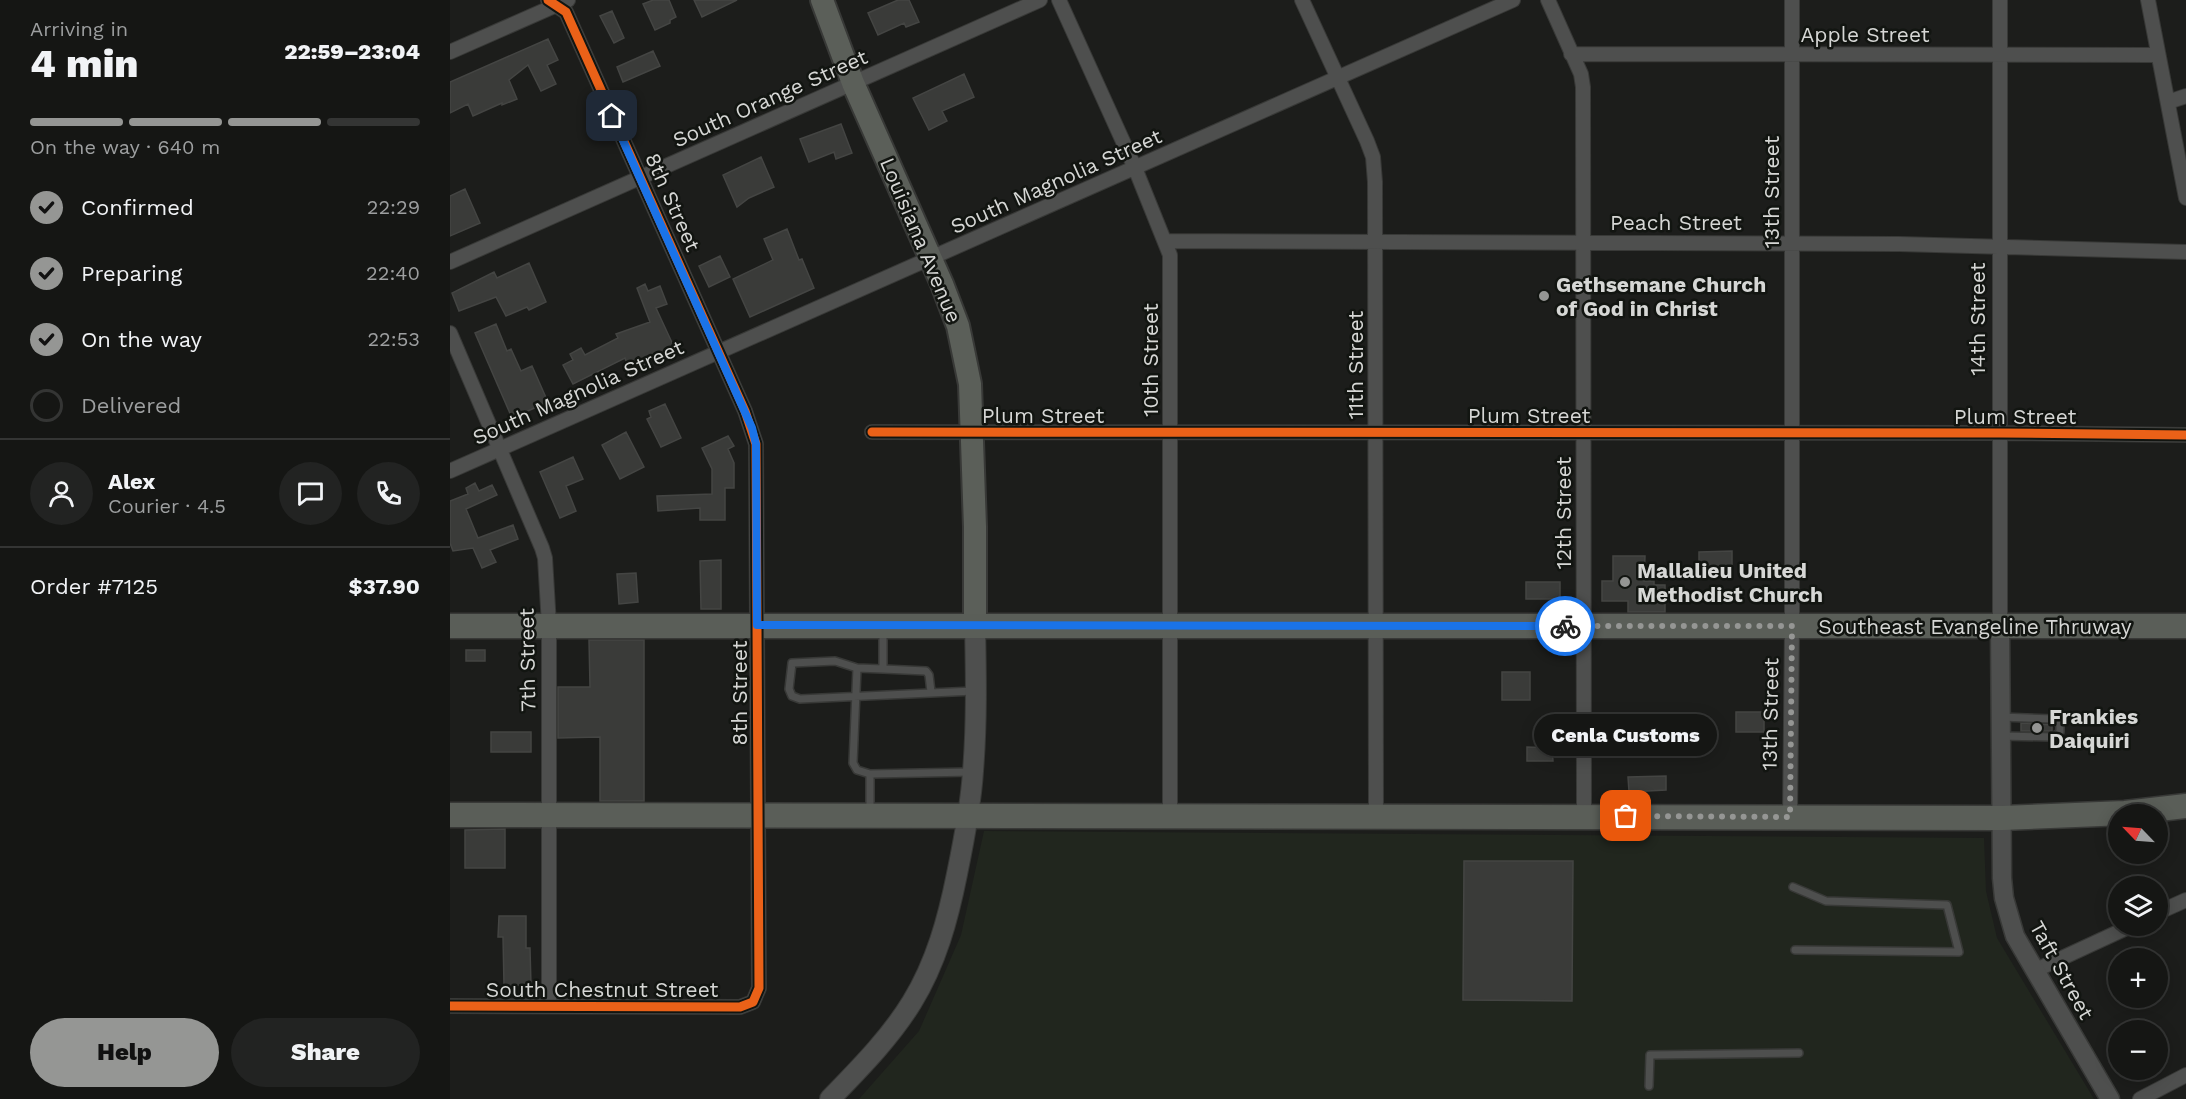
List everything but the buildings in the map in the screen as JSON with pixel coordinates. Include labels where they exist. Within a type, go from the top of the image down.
[{"type":"highway","name":"Southeast Evangeline Thruway","points":[[450,626],[2186,626]]},
{"type":"highway","points":[[450,815],[2002,818],[2125,813],[2186,806]]},
{"type":"main road","name":"Louisiana Avenue","points":[[822,0],[853,84],[951,307],[963,346],[970,384],[972,434],[976,690],[973,772],[967,816],[953,892],[941,940],[932,964],[912,1002],[897,1024],[873,1055],[830,1099]]},
{"type":"street","name":"South Orange Street","points":[[450,262],[1040,0]]},
{"type":"street","name":"10th Street","points":[[1059,0],[1135,168],[1170,255],[1170,817]]},
{"type":"street","name":"11th Street","points":[[1302,0],[1372,158],[1376,182],[1376,817]]},
{"type":"street","name":"South Magnolia Street","points":[[450,471],[1513,0]]},
{"type":"street","name":"12th Street","points":[[1548,0],[1581,74],[1583,87],[1584,816]]},
{"type":"street","name":"13th Street","points":[[1790,817],[1792,0]]},
{"type":"street","name":"14th Street","points":[[2000,0],[2002,818]]},
{"type":"street","points":[[2148,0],[2186,198]]},
{"type":"street","points":[[450,52],[557,2]]},
{"type":"street","name":"8th Street","points":[[557,2],[566,12],[748,420],[756,444],[759,987],[753,1002]]},
{"type":"street","name":"Apple Street","points":[[1571,54],[2158,55]]},
{"type":"street","points":[[2168,102],[2186,96]]},
{"type":"street","name":"Peach Street","points":[[1165,241],[1792,243],[2186,252]]},
{"type":"street","name":"7th Street","points":[[450,333],[545,558],[549,625],[549,1006]]},
{"type":"street","name":"Plum Street","points":[[872,432],[2186,435]]},
{"type":"street","name":"Taft Street","points":[[2002,818],[2004,898],[2015,936],[2110,1099]]},
{"type":"street","points":[[2168,909],[2186,900]]},
{"type":"street","points":[[2034,971],[2110,936]]},
{"type":"street","name":"South Chestnut Street","points":[[450,1006],[740,1007],[753,1002]]},
{"type":"street","points":[[2140,1099],[2186,1075]]},
{"type":"lane","points":[[883,625],[883,669]]},
{"type":"lane","points":[[931,692],[929,675],[926,671],[857,668],[835,661],[792,663],[789,689],[792,696],[815,700],[976,690]]},
{"type":"lane","points":[[857,668],[853,763],[857,770],[870,774],[973,772]]},
{"type":"lane","points":[[2054,719],[2060,725],[2060,732],[2053,737],[2001,727],[2054,719]]},
{"type":"lane","points":[[869,816],[870,774]]},
{"type":"lane","points":[[1793,887],[1826,901],[1947,905],[1959,952],[1795,950]]},
{"type":"lane","points":[[1649,1086],[1650,1055],[1799,1053]]},
{"type":"shaded area","points":[[984,831],[1984,838],[1986,891],[1997,938],[2094,1099],[859,1099],[919,1031],[961,935]]},
{"type":"cycle path","points":[[450,1006],[740,1007],[753,1002],[759,988],[756,444],[745,411],[566,12],[548,0]]},
{"type":"cycle path","points":[[872,432],[2186,435]]},
{"type":"way so far","points":[[1565,626],[1792,626],[1790,817],[1626,816]]},
{"type":"place","name":"Gethsemane Church of God in Christ","points":[[1544,296]]},
{"type":"place","name":"Mallalieu United Methodist Church","points":[[1625,582]]},
{"type":"place","name":"Frankies Daiquiri","points":[[2037,728]]},
{"type":"place","name":"Cenla Customs","points":[[1626,816]]},
{"type":"route","points":[[612,116],[752,428],[756,444],[757,625],[1565,626]]}]
